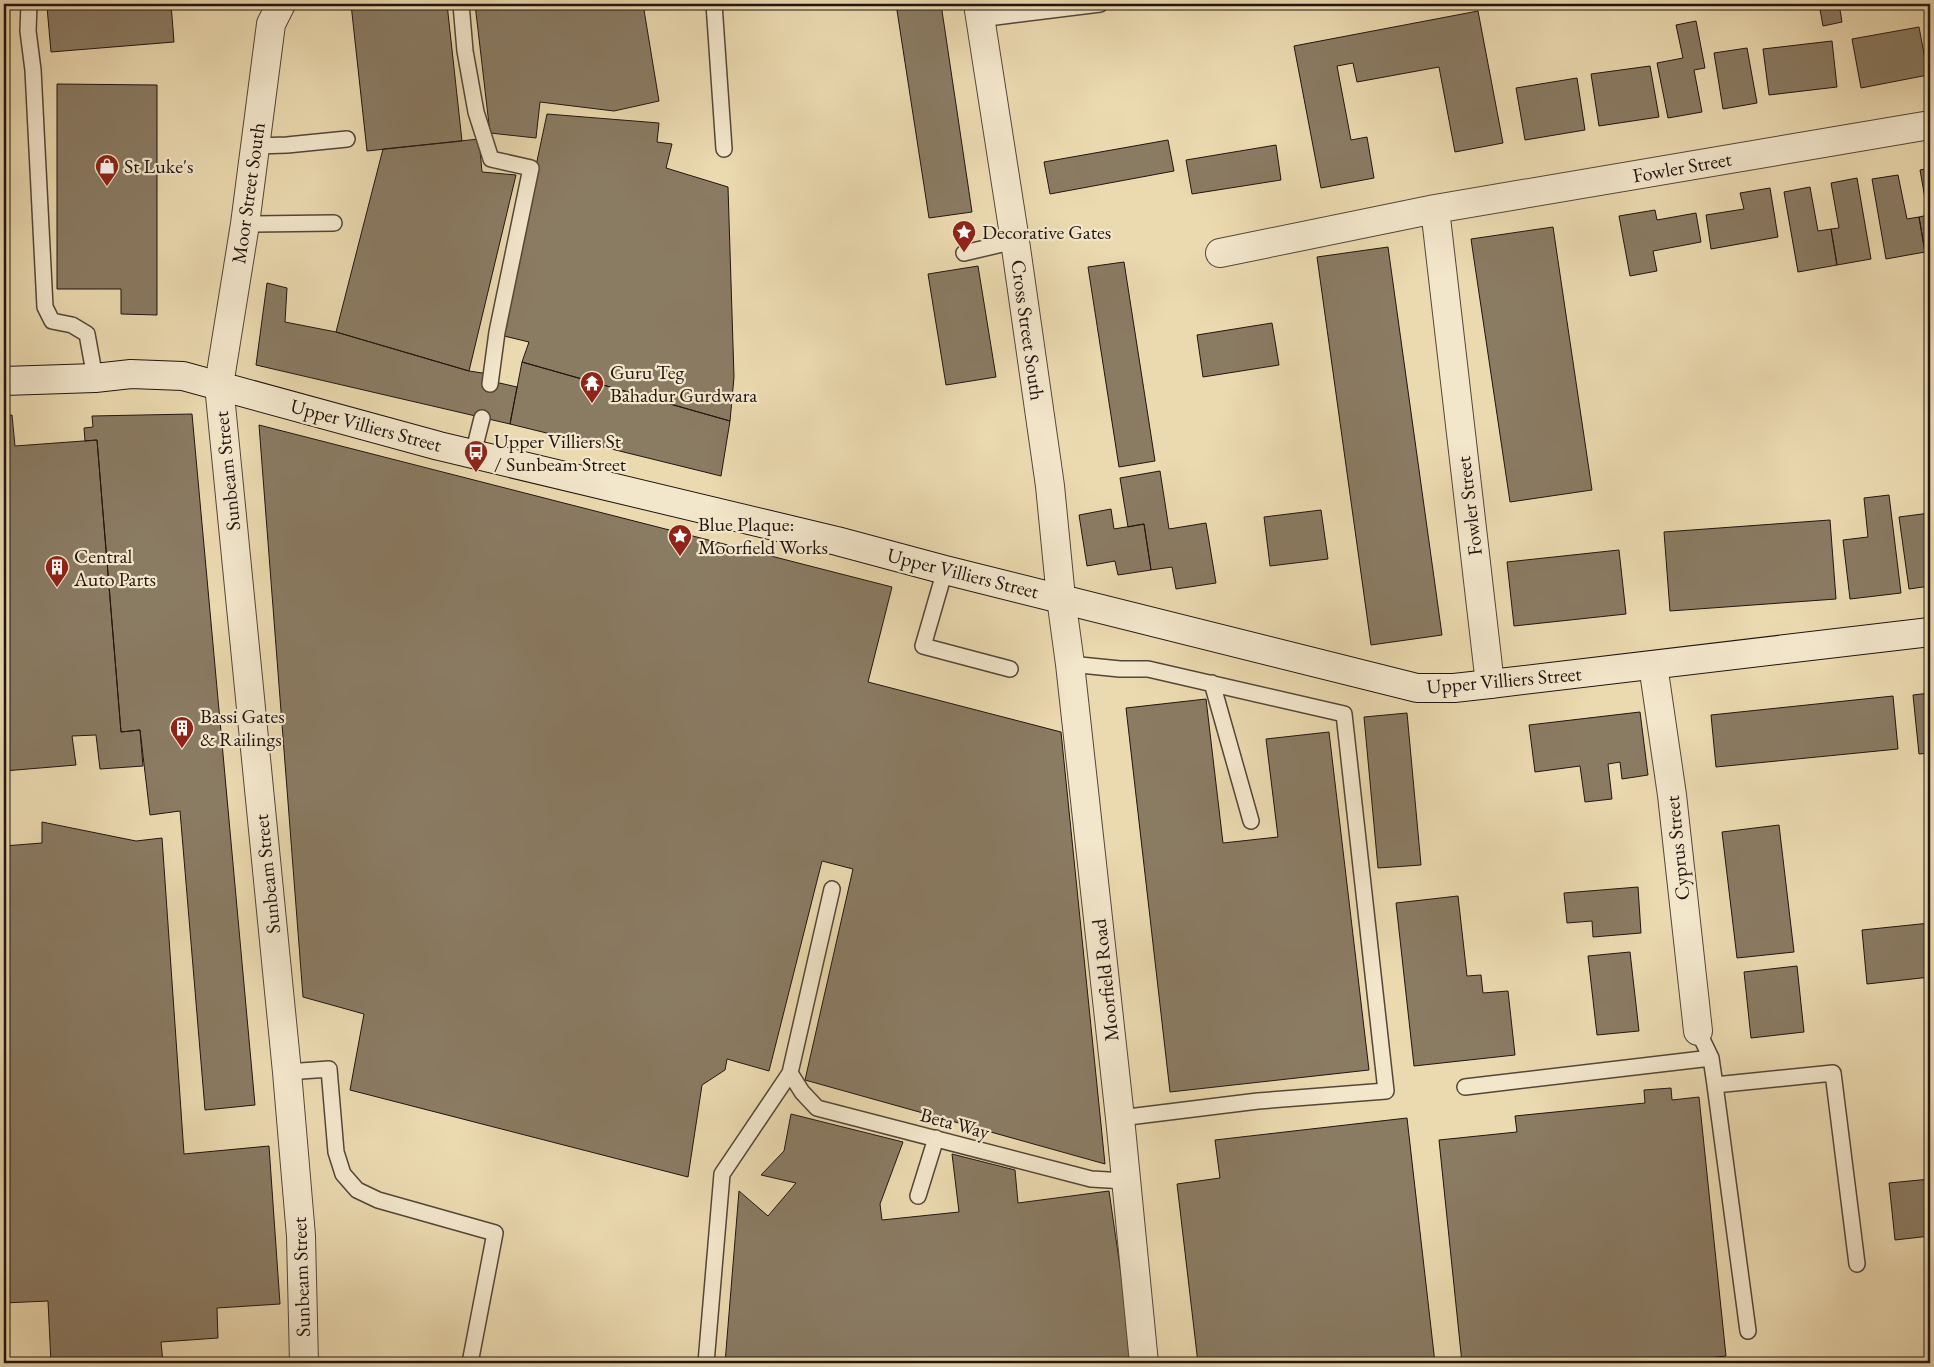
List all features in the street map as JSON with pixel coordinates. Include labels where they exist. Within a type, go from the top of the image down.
[{"type":"street","name":"Moor Street South","points":[[219,385],[245,224],[271,24],[281,4]]},
{"type":"street","name":"Cross Street South","points":[[979,12],[1015,241],[1050,486],[1061,598]]},
{"type":"street","name":"Fowler Street","points":[[1220,253],[1435,209],[1930,125]]},
{"type":"street","name":"Fowler Street","points":[[1435,209],[1490,684]]},
{"type":"street","name":"Upper Villiers Street","points":[[4,381],[95,378],[132,374],[183,376],[473,454],[837,541],[944,570],[1417,688],[1454,688],[1930,632]]},
{"type":"street","name":"Sunbeam Street","points":[[219,385],[287,1072],[301,1236],[304,1363]]},
{"type":"street","name":"Moorfield Road","points":[[1061,598],[1070,664],[1120,1118],[1144,1363]]},
{"type":"street","name":"Cyprus Street","points":[[1653,665],[1672,795],[1698,1031]]},
{"type":"lane","points":[[29,4],[28,32],[33,70],[45,307],[52,320],[72,325],[87,334],[95,378]]},
{"type":"lane","points":[[461,4],[465,51],[476,112],[491,159],[531,168],[497,332],[490,384]]},
{"type":"lane","points":[[714,4],[724,149]]},
{"type":"lane","points":[[979,12],[1100,4]]},
{"type":"lane","points":[[255,146],[287,145],[348,138]]},
{"type":"lane","points":[[245,224],[334,223]]},
{"type":"lane","points":[[964,253],[1015,241]]},
{"type":"lane","points":[[473,454],[482,418]]},
{"type":"lane","points":[[944,570],[924,646],[1010,669]]},
{"type":"lane","points":[[1070,664],[1120,669],[1148,669],[1344,714],[1386,1091],[1258,1100],[1120,1118]]},
{"type":"lane","points":[[1212,683],[1251,822]]},
{"type":"lane","points":[[706,1363],[722,1174],[790,1073],[832,889]]},
{"type":"lane","points":[[1698,1031],[1712,1058],[1748,1331]]},
{"type":"lane","points":[[1465,1087],[1712,1058]]},
{"type":"lane","points":[[287,1072],[329,1069],[336,1152],[343,1174],[357,1190],[378,1200],[495,1233],[470,1363]]},
{"type":"lane","name":"Beta Way","points":[[790,1073],[802,1092],[818,1108],[1091,1179],[1126,1181]]},
{"type":"lane","points":[[1715,1085],[1833,1073],[1857,1264]]},
{"type":"lane","points":[[918,1196],[936,1138]]},
{"type":"building","points":[[85,4],[171,4],[174,42],[51,52],[47,7]]},
{"type":"building","points":[[351,4],[447,4],[462,141],[367,151]]},
{"type":"building","points":[[475,4],[658,4],[658,7],[644,10],[659,101],[614,111],[540,102],[536,138],[490,133]]},
{"type":"building","points":[[896,4],[941,4],[972,212],[929,218]]},
{"type":"building","points":[[1819,4],[1839,4],[1842,22],[1823,26]]},
{"type":"building","points":[[1478,11],[1503,143],[1455,152],[1439,67],[1357,82],[1353,63],[1337,66],[1351,140],[1367,137],[1374,178],[1321,188],[1294,46]]},
{"type":"building","points":[[1696,21],[1705,68],[1694,70],[1702,112],[1668,118],[1657,63],[1683,58],[1676,25]]},
{"type":"building","points":[[1919,27],[1928,75],[1861,88],[1852,39]]},
{"type":"building","points":[[1832,41],[1837,87],[1769,95],[1763,49]]},
{"type":"building","points":[[1747,48],[1757,103],[1723,109],[1714,53]]},
{"type":"building","points":[[1650,66],[1659,117],[1599,126],[1591,74]]},
{"type":"building","points":[[1577,78],[1585,130],[1525,140],[1516,88]]},
{"type":"building","name":"St Luke's","points":[[57,84],[157,85],[157,315],[121,314],[121,289],[57,289]]},
{"type":"building","points":[[547,114],[659,123],[657,142],[672,144],[666,168],[728,187],[734,377],[730,421],[522,362],[529,342],[500,335]]},
{"type":"building","points":[[479,139],[482,172],[516,175],[469,371],[336,332],[383,149]]},
{"type":"building","points":[[1168,140],[1174,171],[1050,194],[1044,162]]},
{"type":"building","points":[[1276,145],[1281,180],[1192,194],[1186,160]]},
{"type":"building","points":[[1930,168],[1930,251],[1925,252],[1919,217],[1928,215],[1920,170]]},
{"type":"building","points":[[1898,175],[1907,219],[1919,217],[1925,252],[1886,259],[1872,179]]},
{"type":"building","points":[[1857,178],[1871,259],[1837,265],[1831,229],[1839,228],[1831,183]]},
{"type":"building","points":[[1810,187],[1818,231],[1831,229],[1837,265],[1798,272],[1784,192]]},
{"type":"building","points":[[1770,188],[1778,237],[1711,249],[1706,215],[1744,209],[1740,193]]},
{"type":"building","points":[[1655,210],[1657,220],[1696,213],[1701,242],[1653,251],[1657,271],[1630,276],[1619,216]]},
{"type":"building","points":[[1553,227],[1592,490],[1510,502],[1471,239]]},
{"type":"building","points":[[1388,247],[1442,635],[1371,645],[1317,257]]},
{"type":"building","points":[[1124,262],[1155,461],[1119,467],[1088,267]]},
{"type":"building","points":[[978,266],[996,377],[946,385],[928,274]]},
{"type":"building","points":[[267,283],[287,288],[285,322],[336,332],[469,371],[489,374],[495,382],[517,387],[510,424],[256,365]]},
{"type":"building","points":[[1272,323],[1279,365],[1203,377],[1197,335]]},
{"type":"building","name":"Guru Teg Bahadur Gurdwara","points":[[522,362],[730,421],[721,476],[510,424]]},
{"type":"building","name":"Bassi Gates & Railings","points":[[192,414],[255,1105],[205,1110],[180,811],[150,815],[140,730],[121,732],[97,440],[85,441],[84,428],[93,427],[92,416]]},
{"type":"building","name":"Central Auto Parts","points":[[12,415],[15,446],[97,440],[121,732],[140,730],[143,766],[100,769],[96,735],[72,736],[76,765],[4,771],[4,416]]},
{"type":"building","points":[[259,425],[892,587],[868,682],[1061,732],[1105,1164],[805,1080],[853,869],[822,861],[769,1071],[727,1059],[725,1070],[702,1085],[688,1177],[350,1090],[364,1014],[303,997]]},
{"type":"building","points":[[1160,471],[1169,529],[1206,523],[1216,583],[1176,589],[1172,567],[1151,570],[1144,524],[1128,527],[1120,478]]},
{"type":"building","points":[[1889,495],[1901,593],[1850,599],[1843,540],[1868,537],[1864,498]]},
{"type":"building","points":[[1111,509],[1114,529],[1144,524],[1151,570],[1118,575],[1115,561],[1087,566],[1079,515]]},
{"type":"building","points":[[1321,510],[1328,559],[1270,566],[1264,517]]},
{"type":"building","points":[[1930,513],[1930,586],[1909,589],[1899,517]]},
{"type":"building","points":[[1830,520],[1836,599],[1670,611],[1664,532]]},
{"type":"building","points":[[1619,550],[1626,614],[1514,626],[1507,562]]},
{"type":"building","points":[[1930,693],[1930,753],[1919,754],[1913,695]]},
{"type":"building","points":[[1893,696],[1898,749],[1716,767],[1711,715]]},
{"type":"building","points":[[1206,699],[1223,843],[1278,837],[1266,739],[1329,732],[1369,1070],[1170,1092],[1126,708]]},
{"type":"building","points":[[1640,712],[1648,775],[1622,779],[1620,762],[1608,764],[1612,799],[1585,802],[1580,766],[1535,772],[1529,725]]},
{"type":"building","points":[[1407,713],[1421,865],[1378,868],[1364,717]]},
{"type":"building","points":[[42,822],[136,841],[162,838],[184,1154],[269,1146],[280,1304],[217,1308],[218,1338],[161,1342],[163,1363],[51,1363],[48,1301],[4,1303],[4,846],[42,843]]},
{"type":"building","points":[[1779,825],[1794,952],[1737,958],[1722,832]]},
{"type":"building","points":[[1638,887],[1641,933],[1593,937],[1592,921],[1567,923],[1564,893]]},
{"type":"building","points":[[1458,896],[1467,976],[1481,975],[1483,993],[1508,991],[1515,1055],[1414,1066],[1396,903]]},
{"type":"building","points":[[1930,923],[1930,977],[1867,984],[1862,930]]},
{"type":"building","points":[[1630,952],[1639,1031],[1597,1035],[1588,956]]},
{"type":"building","points":[[1797,966],[1804,1032],[1751,1038],[1744,972]]},
{"type":"building","points":[[1671,1088],[1672,1100],[1699,1097],[1726,1356],[1660,1363],[1462,1363],[1439,1140],[1517,1132],[1515,1116],[1645,1103],[1644,1090]]},
{"type":"building","points":[[791,1114],[903,1142],[880,1204],[882,1220],[959,1212],[952,1154],[1015,1170],[1018,1203],[1109,1191],[1134,1363],[725,1363],[739,1191],[768,1216],[796,1183],[761,1175],[784,1151]]},
{"type":"building","points":[[1407,1118],[1435,1363],[1198,1363],[1177,1184],[1220,1178],[1215,1140]]},
{"type":"building","points":[[1930,1179],[1930,1236],[1895,1240],[1889,1183]]},
{"type":"place","name":"St Luke's","points":[[107,187]]},
{"type":"place","name":"Decorative Gates","points":[[964,253]]},
{"type":"place","name":"Guru Teg Bahadur Gurdwara","points":[[592,404]]},
{"type":"place","name":"Upper Villiers St / Sunbeam Street","points":[[476,473]]},
{"type":"place","name":"Blue Plaque: Moorfield Works","points":[[680,557]]},
{"type":"place","name":"Central Auto Parts","points":[[57,588]]},
{"type":"place","name":"Bassi Gates & Railings","points":[[182,749]]}]
